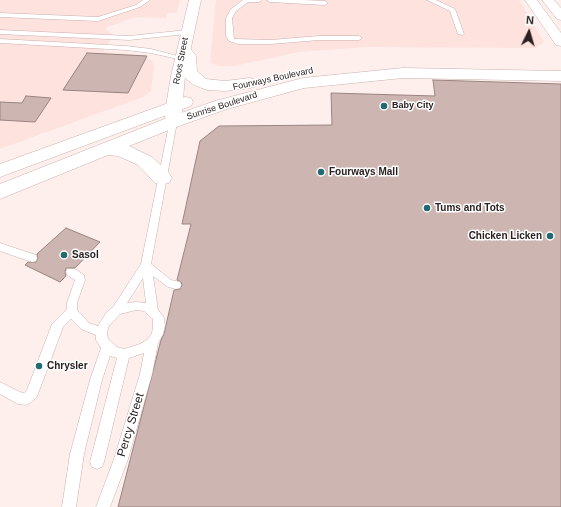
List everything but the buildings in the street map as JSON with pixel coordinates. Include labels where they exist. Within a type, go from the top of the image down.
[{"type":"street","name":"Roos Street","points":[[174,114],[187,32],[195,0]]},
{"type":"street","points":[[531,0],[561,42]]},
{"type":"street","points":[[548,0],[561,16]]},
{"type":"street","points":[[183,54],[189,56],[189,71],[191,75],[200,82],[207,85],[225,86],[250,83]]},
{"type":"street","name":"Fourways Boulevard","points":[[0,171],[174,114],[250,83],[331,67],[369,63],[422,61],[561,62]]},
{"type":"street","name":"Fourways Boulevard","points":[[271,90],[333,79],[403,73],[561,76]]},
{"type":"street","name":"Sunrise Boulevard","points":[[174,114],[220,105],[271,90]]},
{"type":"street","name":"Fourways Boulevard","points":[[0,192],[106,149],[174,114]]},
{"type":"street","points":[[106,149],[121,150],[134,155],[145,161],[162,178]]},
{"type":"lane","points":[[0,15],[98,19],[138,6],[147,0]]},
{"type":"lane","points":[[259,0],[248,0],[238,5],[233,10],[229,18],[229,36],[231,40],[238,42],[271,42],[319,38],[359,38]]},
{"type":"lane","points":[[270,0],[325,3]]},
{"type":"lane","points":[[430,0],[453,10],[461,34]]},
{"type":"lane","points":[[0,32],[129,38],[187,32]]},
{"type":"lane","points":[[26,42],[32,34]]},
{"type":"lane","points":[[126,48],[129,38]]},
{"type":"lane","points":[[0,41],[126,48],[183,54]]},
{"type":"lane","name":"Percy Street","points":[[103,507],[121,459],[146,374],[152,342],[157,334],[159,326],[158,318],[153,312],[146,265],[174,114]]},
{"type":"lane","points":[[0,247],[32,258]]},
{"type":"lane","points":[[146,265],[168,283],[176,286]]},
{"type":"lane","name":"Percy Street","points":[[101,332],[104,324],[117,310],[146,265]]},
{"type":"lane","points":[[71,272],[80,278],[72,303],[72,311],[78,320],[86,326],[101,332],[102,340],[107,347],[114,352],[124,354],[144,348],[152,342]]},
{"type":"lane","points":[[117,310],[136,306],[146,307],[153,312]]},
{"type":"lane","points":[[0,388],[18,398],[26,399],[32,394],[58,324],[72,311]]},
{"type":"lane","points":[[70,507],[77,454],[96,380],[107,347]]},
{"type":"lane","points":[[97,462],[124,354]]},
{"type":"shaded area","points":[[0,0],[180,0],[177,13],[168,13],[166,18],[135,17],[105,28],[113,35],[103,52],[133,54],[151,60],[154,66],[151,91],[143,97],[0,149]]},
{"type":"shaded area","points":[[216,0],[519,0],[544,42],[535,48],[366,47],[299,52],[234,66],[218,66],[210,62]]},
{"type":"place","name":"Baby City","points":[[384,106]]},
{"type":"place","name":"Fourways Mall","points":[[321,172]]},
{"type":"place","name":"Tums and Tots","points":[[427,208]]},
{"type":"place","name":"Chicken Licken","points":[[550,236]]},
{"type":"place","name":"Sasol","points":[[64,255]]},
{"type":"place","name":"Chrysler","points":[[39,366]]}]
